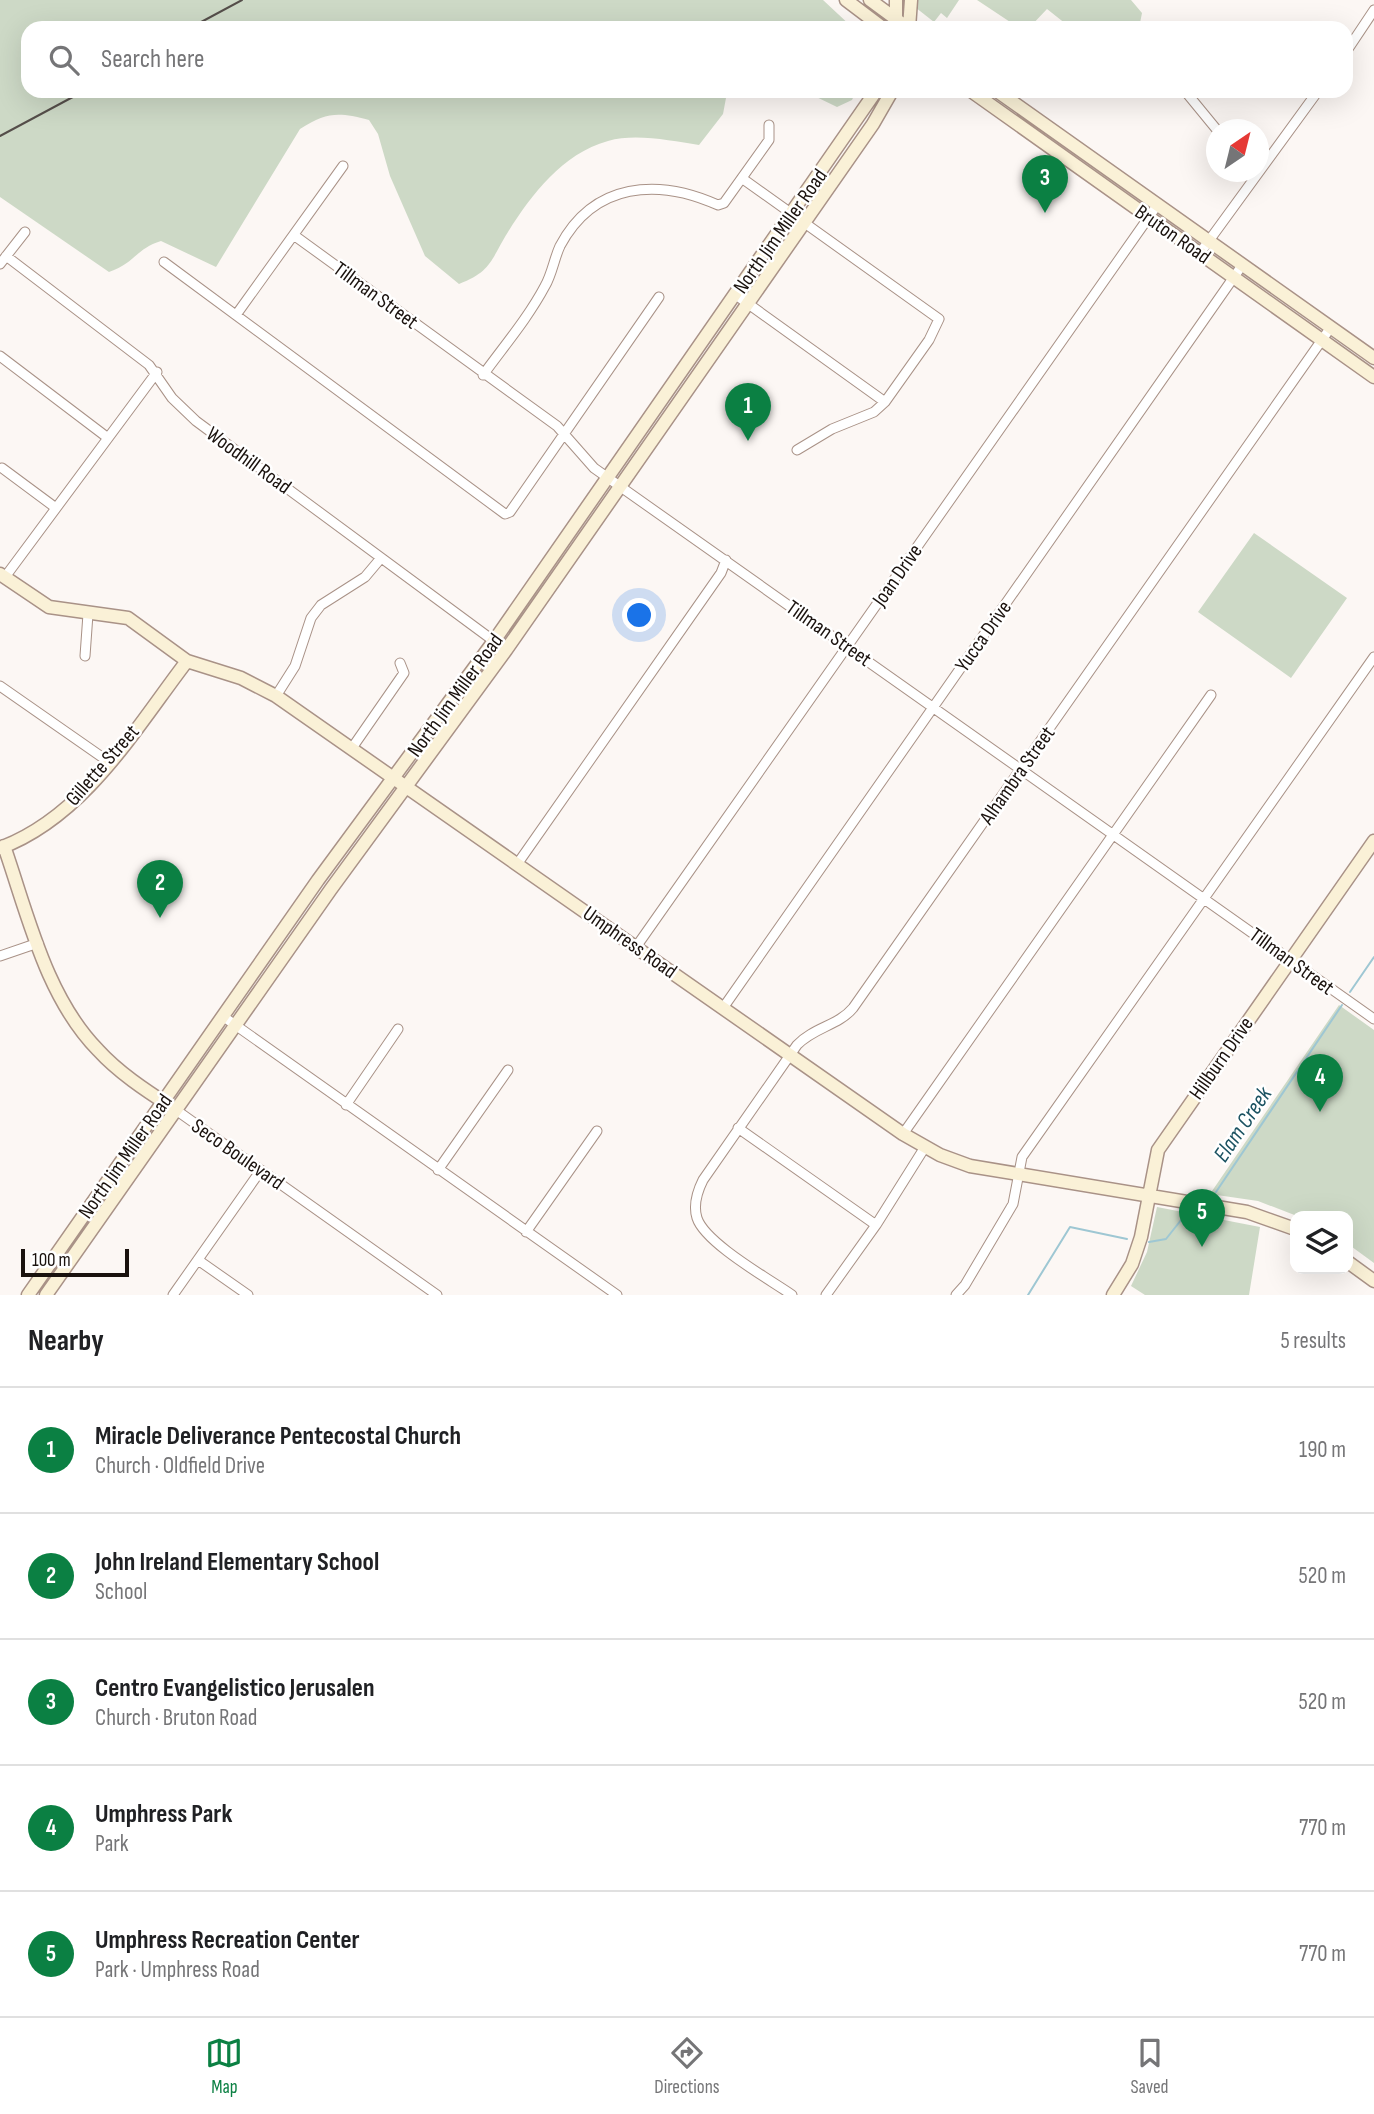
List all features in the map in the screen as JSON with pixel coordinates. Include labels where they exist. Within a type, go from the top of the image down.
[{"type":"main road","points":[[846,0],[874,21]]},
{"type":"main road","points":[[870,0],[896,21]]},
{"type":"main road","points":[[896,0],[901,21]]},
{"type":"main road","points":[[904,21],[911,0]]},
{"type":"main road","name":"North Jim Miller Road","points":[[28,1295],[318,880],[494,641],[872,98]]},
{"type":"main road","name":"North Jim Miller Road","points":[[46,1295],[331,889],[506,650],[864,137],[888,98]]},
{"type":"main road","name":"Bruton Road","points":[[981,98],[1373,375]]},
{"type":"main road","name":"Bruton Road","points":[[1007,98],[1374,358]]},
{"type":"main road","points":[[852,129],[864,137]]},
{"type":"main road","points":[[1052,148],[1061,136]]},
{"type":"main road","name":"Umphress Road","points":[[2,575],[49,607],[128,618],[187,661],[240,678],[276,696],[902,1134],[925,1147],[964,1164],[1254,1213],[1290,1227]]},
{"type":"main road","name":"Gillette Street","points":[[1,844],[33,832],[66,807],[109,762],[187,661]]},
{"type":"main road","name":"Hillburn Drive","points":[[1113,1295],[1132,1264],[1158,1150],[1374,841]]},
{"type":"main road","name":"Seco Boulevard","points":[[1,844],[62,1002],[82,1032],[113,1065],[176,1110]]},
{"type":"main road","points":[[318,880],[331,889]]},
{"type":"main road","points":[[1353,1266],[1374,1281]]},
{"type":"street","points":[[1353,42],[1374,10]]},
{"type":"street","points":[[1191,98],[1208,119]]},
{"type":"street","points":[[1269,154],[1313,98]]},
{"type":"street","points":[[483,375],[537,300],[552,271],[559,248],[571,229],[589,212],[610,198],[634,189],[685,193],[718,205],[731,196],[769,140],[769,125]]},
{"type":"street","points":[[236,315],[343,166]]},
{"type":"street","points":[[743,179],[939,319],[929,340],[885,402],[874,412],[832,429],[797,450]]},
{"type":"street","points":[[1200,253],[1249,182]]},
{"type":"street","name":"Joan Drive","points":[[636,947],[1158,204]]},
{"type":"street","points":[[3,260],[25,232]]},
{"type":"street","name":"Tillman Street","points":[[295,236],[565,434],[589,463],[608,477],[1374,1018]]},
{"type":"street","name":"Woodhill Road","points":[[3,260],[158,373],[182,409],[506,650]]},
{"type":"street","points":[[164,262],[506,513],[565,434],[659,297]]},
{"type":"street","name":"Yucca Drive","points":[[723,1008],[1243,264]]},
{"type":"street","points":[[736,295],[885,402]]},
{"type":"street","name":"Alhambra Street","points":[[792,1295],[704,1230],[696,1209],[697,1193],[702,1180],[804,1038],[835,1023],[853,1008],[1331,327]]},
{"type":"street","points":[[0,356],[108,438]]},
{"type":"street","points":[[2,575],[158,373]]},
{"type":"street","points":[[2,468],[56,508]]},
{"type":"street","points":[[276,696],[295,666],[311,618],[321,605],[365,577],[381,558]]},
{"type":"street","points":[[518,863],[721,573],[726,560]]},
{"type":"street","points":[[85,656],[88,614]]},
{"type":"street","points":[[956,1295],[965,1285],[1010,1210],[1022,1157],[1374,657]]},
{"type":"street","points":[[352,748],[404,673],[400,663]]},
{"type":"street","points":[[0,686],[109,762]]},
{"type":"street","points":[[902,1134],[1211,695]]},
{"type":"street","points":[[0,956],[38,943]]},
{"type":"street","points":[[223,1017],[617,1295]]},
{"type":"street","points":[[346,1105],[398,1029]]},
{"type":"street","points":[[438,1170],[508,1070]]},
{"type":"street","name":"Seco Boulevard","points":[[176,1110],[438,1295]]},
{"type":"street","points":[[738,1128],[876,1225]]},
{"type":"street","points":[[526,1232],[597,1131]]},
{"type":"street","points":[[826,1295],[876,1225],[925,1147]]},
{"type":"street","points":[[173,1295],[261,1170]]},
{"type":"street","points":[[198,1260],[248,1295]]},
{"type":"green space","points":[[0,0],[823,0],[846,21],[21,21],[21,98],[726,98],[723,114],[699,145],[654,138],[630,138],[608,141],[576,155],[562,165],[538,190],[484,269],[459,284],[425,256],[390,176],[378,134],[369,120],[349,116],[333,115],[318,119],[300,129],[216,267],[161,241],[109,272],[0,197]]},
{"type":"green space","points":[[906,0],[959,0],[947,18],[941,13],[933,21]]},
{"type":"green space","points":[[977,0],[1131,0],[1142,13],[1140,21],[1062,21],[1047,9],[1036,21],[1008,21]]},
{"type":"green space","points":[[818,98],[853,98],[837,107]]},
{"type":"green space","points":[[1254,533],[1347,598],[1291,678],[1198,612]]},
{"type":"green space","points":[[1339,1005],[1374,1030],[1374,1263],[1353,1248],[1353,1211],[1290,1211],[1290,1213],[1258,1201],[1210,1194]]},
{"type":"green space","points":[[1157,1207],[1260,1227],[1249,1295],[1145,1295],[1131,1286],[1147,1252]]},
{"type":"waterway","name":"Elam Creek","points":[[1350,992],[1374,957]]},
{"type":"waterway","name":"Elam Creek","points":[[1216,1192],[1342,1005]]},
{"type":"waterway","name":"Elam Creek","points":[[1149,1242],[1166,1239],[1185,1215]]},
{"type":"waterway","name":"Elam Creek","points":[[1028,1295],[1070,1227],[1127,1239]]},
{"type":"tram line","points":[[203,21],[242,0]]},
{"type":"tram line","points":[[0,136],[71,98]]},
{"type":"place","name":"Centro Evangelistico Jerusalen","points":[[1045,213]]},
{"type":"place","name":"Miracle Deliverance Pentecostal Church","points":[[748,441]]},
{"type":"place","name":"John Ireland Elementary School","points":[[160,918]]},
{"type":"place","name":"Umphress Park","points":[[1320,1112]]},
{"type":"place","name":"Umphress Recreation Center","points":[[1202,1247]]}]
